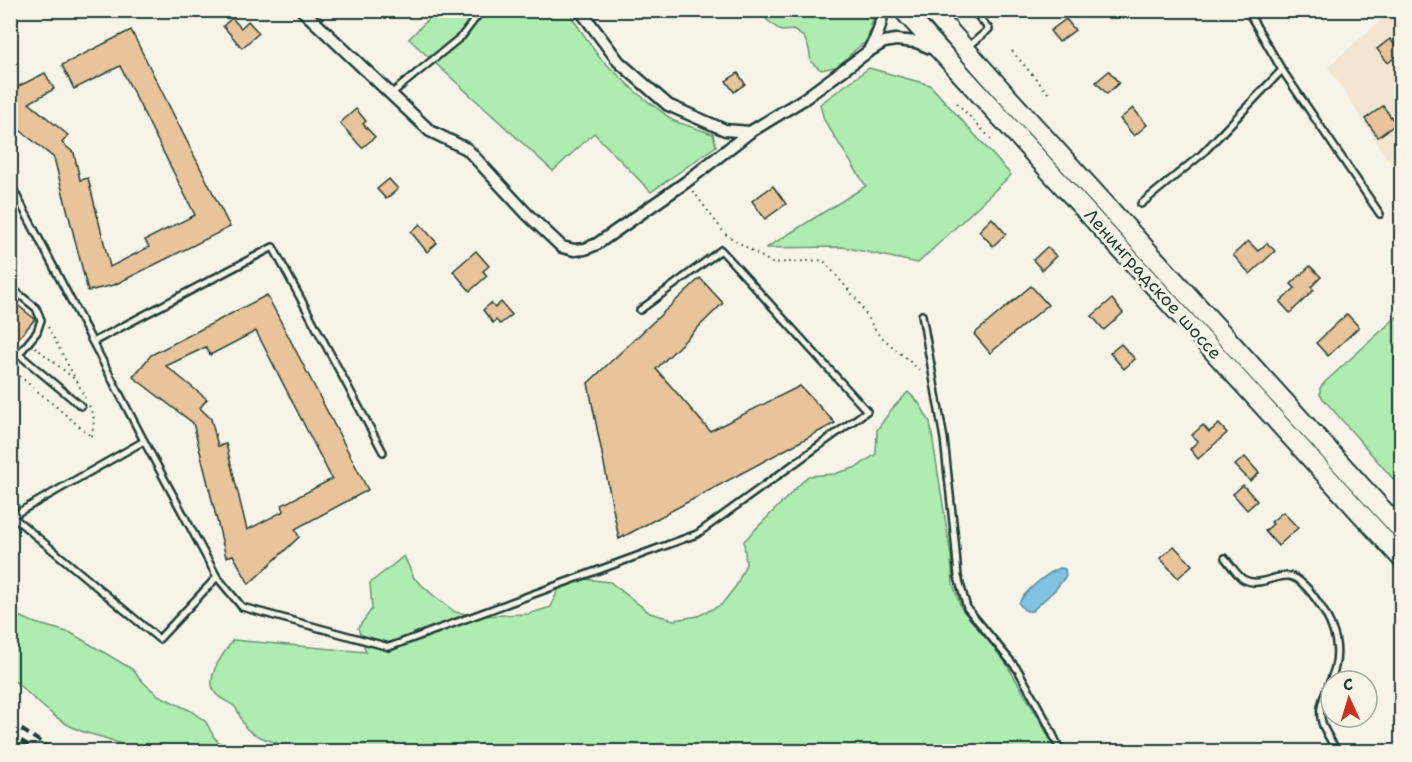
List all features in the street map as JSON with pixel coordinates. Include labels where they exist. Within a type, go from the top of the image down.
[{"type":"highway","name":"Ленинградское шоссе","points":[[903,10],[1401,559]]},
{"type":"highway","name":"Ленинградское шоссе","points":[[931,10],[1401,531]]},
{"type":"street","points":[[303,10],[430,131],[467,149],[526,214],[562,247],[574,250],[585,249],[597,244],[686,182],[750,132],[804,99],[884,42],[902,40],[916,42],[945,56]]},
{"type":"street","points":[[580,10],[619,62],[668,105],[725,130],[750,132]]},
{"type":"street","points":[[869,51],[877,39],[881,16]]},
{"type":"lane","points":[[391,94],[462,36],[478,15],[485,10]]},
{"type":"lane","points":[[873,10],[881,16]]},
{"type":"lane","points":[[966,49],[989,29],[972,10]]},
{"type":"lane","points":[[1247,10],[1282,70],[1380,214]]},
{"type":"lane","points":[[1141,204],[1202,154],[1282,70]]},
{"type":"lane","points":[[10,183],[216,577],[242,607],[389,647],[697,534],[867,411],[721,250],[639,310]]},
{"type":"lane","points":[[93,342],[273,247],[383,452]]},
{"type":"lane","points":[[10,287],[36,308],[41,320],[37,332],[18,354]]},
{"type":"lane","points":[[922,315],[944,439],[958,577],[967,608],[1018,670],[1061,752]]},
{"type":"lane","points":[[10,347],[81,406]]},
{"type":"lane","points":[[144,441],[11,516],[159,639],[216,577]]},
{"type":"lane","points":[[1225,558],[1242,578],[1254,582],[1288,576],[1301,582],[1316,598],[1333,630],[1336,646],[1336,666],[1320,709],[1321,724],[1339,752]]},
{"type":"path","points":[[1012,51],[1049,94]]},
{"type":"path","points":[[957,103],[993,141]]},
{"type":"path","points":[[686,182],[725,234],[772,263],[823,260],[858,301],[877,333],[934,382]]},
{"type":"path","points":[[41,322],[49,328],[77,381]]},
{"type":"shaded area","points":[[1391,11],[1401,11],[1401,179],[1328,67]]},
{"type":"green space","points":[[436,11],[569,11],[599,57],[637,93],[674,121],[713,134],[716,146],[651,192],[594,133],[553,171],[409,39]]},
{"type":"green space","points":[[759,11],[863,11],[873,18],[867,41],[839,66],[821,70],[811,62],[804,37],[793,30],[781,31]]},
{"type":"green space","points":[[869,68],[930,85],[1011,175],[918,263],[843,247],[766,248],[866,186],[824,120],[820,104]]},
{"type":"green space","points":[[1401,313],[1401,488],[1320,395],[1320,388]]},
{"type":"green space","points":[[908,392],[919,403],[930,422],[951,556],[953,584],[961,608],[1004,660],[1056,751],[301,751],[264,739],[251,732],[244,726],[235,707],[218,696],[213,688],[213,673],[233,640],[366,652],[358,628],[372,609],[370,583],[404,556],[414,578],[455,612],[479,616],[528,614],[551,607],[560,585],[584,579],[610,582],[650,613],[674,620],[698,616],[721,605],[736,586],[746,564],[744,541],[808,476],[834,474],[857,467],[876,454],[877,430]]},
{"type":"green space","points":[[19,616],[71,633],[132,669],[158,695],[191,711],[206,722],[214,737],[226,750],[230,751],[131,751],[111,740],[81,731],[65,723],[11,678],[11,618]]},
{"type":"water","points":[[1060,568],[1065,569],[1066,576],[1055,590],[1032,611],[1023,608],[1019,603],[1026,593],[1043,578]]},
{"type":"building","points":[[232,18],[241,28],[248,21],[259,33],[242,48],[223,26]]},
{"type":"building","points":[[1066,19],[1075,30],[1059,42],[1050,31]]},
{"type":"building","points":[[131,30],[230,227],[114,285],[88,291],[54,158],[10,122],[10,93],[13,89],[45,73],[54,89],[29,103],[68,135],[62,143],[74,153],[80,180],[88,178],[110,267],[149,247],[145,240],[195,215],[120,66],[74,89],[62,65]]},
{"type":"building","points":[[1390,39],[1401,52],[1388,63],[1377,49]]},
{"type":"building","points":[[1109,71],[1119,83],[1107,94],[1096,82]]},
{"type":"building","points":[[738,73],[745,84],[734,92],[726,81]]},
{"type":"building","points":[[1383,106],[1396,124],[1378,137],[1365,119]]},
{"type":"building","points":[[1133,108],[1147,125],[1134,136],[1120,119]]},
{"type":"building","points":[[356,109],[366,121],[363,124],[375,137],[362,148],[340,123]]},
{"type":"building","points":[[389,179],[398,189],[386,199],[377,189]]},
{"type":"building","points":[[773,186],[786,204],[765,219],[752,201]]},
{"type":"building","points":[[992,218],[1006,234],[993,246],[979,231]]},
{"type":"building","points":[[420,224],[437,243],[427,252],[411,232]]},
{"type":"building","points":[[1248,241],[1258,251],[1267,243],[1275,251],[1250,274],[1233,255]]},
{"type":"building","points":[[1047,247],[1056,256],[1042,270],[1033,260]]},
{"type":"building","points":[[476,251],[489,266],[483,271],[487,276],[470,291],[453,271]]},
{"type":"building","points":[[1310,266],[1321,277],[1311,287],[1314,290],[1290,313],[1280,302],[1295,288],[1291,284]]},
{"type":"building","points":[[700,278],[723,303],[656,369],[710,431],[800,386],[835,423],[619,539],[588,383]]},
{"type":"building","points":[[1031,286],[1048,305],[990,353],[974,334]]},
{"type":"building","points":[[267,295],[368,490],[295,529],[299,537],[249,584],[233,555],[226,557],[193,423],[133,377],[151,355]],"holes":[[[256,331],[332,479],[282,505],[284,511],[247,530],[226,444],[218,446],[211,419],[200,408],[207,399],[166,366],[206,347],[210,355]]]},
{"type":"building","points":[[10,299],[35,319],[18,339],[10,333]]},
{"type":"building","points":[[1112,299],[1123,313],[1104,330],[1092,316]]},
{"type":"building","points":[[501,302],[512,315],[500,324],[496,320],[493,323],[483,310],[491,303],[495,308]]},
{"type":"building","points":[[1347,314],[1359,327],[1328,356],[1316,343]]},
{"type":"building","points":[[1121,344],[1135,359],[1124,369],[1110,353]]},
{"type":"building","points":[[1219,424],[1227,433],[1198,459],[1190,449],[1198,441],[1192,435],[1203,425],[1209,432]]},
{"type":"building","points":[[1245,457],[1259,473],[1250,481],[1235,465]]},
{"type":"building","points":[[1243,485],[1257,501],[1247,510],[1233,494]]},
{"type":"building","points":[[1283,512],[1298,528],[1278,546],[1265,531],[1273,524],[1271,522]]},
{"type":"building","points":[[1174,546],[1192,565],[1178,578],[1160,558]]},
{"type":"railway","points":[[10,722],[56,752]]},
{"type":"railway","points":[[10,733],[38,752]]},
{"type":"railway","points":[[10,745],[21,752]]}]
